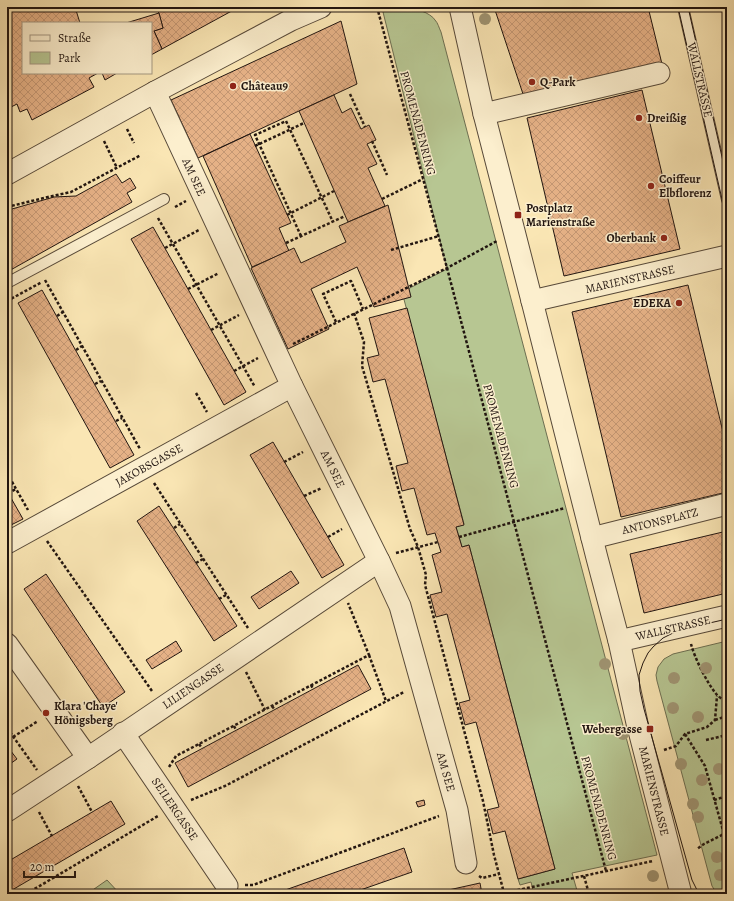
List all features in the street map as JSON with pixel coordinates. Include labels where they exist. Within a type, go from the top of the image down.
[{"type":"street","points":[[7,174],[155,92],[291,20],[321,7]]},
{"type":"street","name":"MARIENSTRASSE","points":[[460,7],[484,114],[619,641],[637,723],[680,894]]},
{"type":"street","points":[[484,114],[659,73]]},
{"type":"street","name":"AM SEE","points":[[155,92],[235,265],[269,355],[292,386],[379,560],[400,606],[457,810],[466,863]]},
{"type":"street","name":"MARIENSTRASSE","points":[[532,301],[727,256]]},
{"type":"street","name":"JAKOBSGASSE","points":[[7,543],[292,386]]},
{"type":"street","name":"ANTONSPLATZ","points":[[592,538],[727,504]]},
{"type":"street","name":"LILIENGASSE","points":[[7,811],[88,758],[379,560]]},
{"type":"street","name":"WALLSTRASSE","points":[[619,641],[727,616]]},
{"type":"street","points":[[7,644],[88,758]]},
{"type":"street","name":"SEILERGASSE","points":[[123,733],[227,886]]},
{"type":"lane","name":"WALLSTRASSE","points":[[683,7],[727,200]]},
{"type":"lane","points":[[7,283],[164,199]]},
{"type":"path","name":"PROMENADENRING","points":[[377,7],[439,236],[606,871]]},
{"type":"path","points":[[726,90],[727,95]]},
{"type":"path","points":[[350,94],[365,127]]},
{"type":"path","points":[[301,236],[255,135],[286,121],[332,222]]},
{"type":"path","points":[[255,146],[304,122]]},
{"type":"path","points":[[96,125],[117,168]]},
{"type":"path","points":[[372,141],[387,174]]},
{"type":"path","points":[[7,207],[71,192],[141,155]]},
{"type":"path","points":[[382,199],[423,179]]},
{"type":"path","points":[[287,215],[334,191]]},
{"type":"path","points":[[286,243],[346,216]]},
{"type":"path","points":[[158,217],[264,402]]},
{"type":"path","points":[[165,248],[215,221]]},
{"type":"path","points":[[234,371],[447,268],[514,233]]},
{"type":"path","points":[[391,250],[439,236]]},
{"type":"path","points":[[188,289],[235,265]]},
{"type":"path","points":[[45,280],[102,381],[146,466],[180,524],[257,643]]},
{"type":"path","points":[[336,322],[323,294],[350,281],[363,309]]},
{"type":"path","points":[[57,316],[63,312]]},
{"type":"path","points":[[354,313],[364,342],[362,366],[410,529],[418,547],[426,575],[425,585],[483,801],[504,893],[655,861]]},
{"type":"path","points":[[211,330],[242,314]]},
{"type":"path","points":[[76,350],[82,346]]},
{"type":"path","points":[[95,384],[102,381]]},
{"type":"path","points":[[116,421],[122,418]]},
{"type":"path","points":[[284,462],[304,451]]},
{"type":"path","points":[[7,473],[37,526],[163,707]]},
{"type":"path","points":[[304,496],[322,488]]},
{"type":"path","points":[[8,493],[16,489]]},
{"type":"path","points":[[459,536],[565,508],[585,509]]},
{"type":"path","points":[[174,528],[180,524]]},
{"type":"path","points":[[328,537],[344,528]]},
{"type":"path","points":[[379,560],[389,555],[438,542]]},
{"type":"path","points":[[196,563],[203,559]]},
{"type":"path","points":[[342,586],[386,701]]},
{"type":"path","points":[[219,599],[226,595]]},
{"type":"path","points":[[686,626],[692,649],[705,676],[717,696],[727,703]]},
{"type":"path","points":[[158,784],[176,756],[369,655]]},
{"type":"path","points":[[238,656],[265,710]]},
{"type":"path","points":[[26,894],[173,807],[224,786],[421,684]]},
{"type":"path","points":[[715,720],[717,696]]},
{"type":"path","points":[[272,706],[275,710]]},
{"type":"path","points":[[13,737],[55,711]]},
{"type":"path","points":[[660,751],[676,746],[685,734],[707,727],[715,720],[726,717],[727,728]]},
{"type":"path","points":[[234,726],[236,730]]},
{"type":"path","points":[[7,728],[39,773]]},
{"type":"path","points":[[685,734],[705,766],[724,834],[697,849]]},
{"type":"path","points":[[706,740],[727,735]]},
{"type":"path","points":[[200,744],[202,748]]},
{"type":"path","points":[[68,770],[92,812]]},
{"type":"path","points":[[30,796],[52,836]]},
{"type":"path","points":[[714,800],[727,796]]},
{"type":"path","points":[[227,886],[253,885],[457,810]]},
{"type":"path","points":[[7,854],[10,860]]},
{"type":"path","points":[[482,878],[499,874]]},
{"type":"path","points":[[584,876],[589,894]]},
{"type":"green space","points":[[405,7],[417,9],[433,17],[441,32],[657,855],[572,873],[578,894],[534,894],[531,882],[520,885],[518,879],[555,869],[469,545],[462,547],[456,527],[464,524],[402,292],[447,269],[383,12]]},
{"type":"green space","points":[[727,641],[727,894],[717,894],[712,886],[656,675],[658,667],[664,659],[673,654]]},
{"type":"green space","points":[[107,880],[120,894],[87,894]]},
{"type":"building","points":[[7,7],[75,7],[80,22],[22,22],[22,74],[96,74],[89,78],[94,87],[32,120],[27,109],[20,112],[17,104],[7,109]]},
{"type":"building","points":[[157,7],[239,7],[162,49],[154,31],[163,28]]},
{"type":"building","points":[[494,7],[648,7],[662,64],[524,97]]},
{"type":"building","points":[[159,13],[163,28],[154,31],[162,49],[152,54],[152,22],[129,22]]},
{"type":"building","points":[[341,21],[357,84],[198,158],[171,100]]},
{"type":"building","points":[[102,74],[115,74],[105,80]]},
{"type":"building","points":[[642,90],[680,249],[564,276],[527,118]]},
{"type":"building","points":[[334,95],[342,113],[351,108],[361,129],[369,125],[376,140],[367,144],[377,164],[368,168],[385,206],[348,222],[299,111]]},
{"type":"building","points":[[250,134],[291,223],[279,228],[289,251],[252,267],[203,156]]},
{"type":"building","points":[[116,174],[122,183],[130,178],[136,188],[127,193],[132,202],[7,272],[7,212],[12,209],[54,197],[76,196]]},
{"type":"building","points":[[388,205],[411,297],[374,307],[357,267],[311,289],[329,329],[288,349],[251,268],[294,248],[301,263],[346,242],[339,226]]},
{"type":"building","points":[[153,227],[246,392],[224,405],[131,239]]},
{"type":"building","points":[[688,285],[727,449],[727,492],[621,517],[572,312]]},
{"type":"building","points":[[42,290],[134,455],[110,468],[18,303]]},
{"type":"building","points":[[407,308],[464,525],[456,527],[462,547],[469,545],[555,869],[518,879],[505,831],[493,834],[487,810],[499,807],[476,722],[465,725],[459,703],[470,700],[447,614],[436,617],[430,595],[442,592],[432,555],[441,552],[435,533],[427,535],[414,488],[402,491],[396,466],[408,463],[385,379],[373,382],[367,358],[379,355],[369,318]]},
{"type":"building","points":[[273,442],[344,565],[322,578],[250,455]]},
{"type":"building","points":[[7,491],[23,519],[7,527]]},
{"type":"building","points":[[159,506],[237,626],[214,641],[137,521]]},
{"type":"building","points":[[727,531],[727,593],[644,613],[630,554]]},
{"type":"building","points":[[291,571],[299,583],[259,609],[251,597]]},
{"type":"building","points":[[46,574],[125,692],[103,707],[24,589]]},
{"type":"building","points":[[176,641],[182,651],[152,669],[146,660]]},
{"type":"building","points":[[358,665],[371,689],[188,787],[175,763]]},
{"type":"building","points":[[7,746],[17,759],[7,766]]},
{"type":"building","points":[[424,800],[425,805],[418,807],[416,802]]},
{"type":"building","points":[[111,801],[125,824],[7,893],[7,862]]},
{"type":"building","points":[[404,848],[412,872],[349,894],[274,894]]},
{"type":"building","points":[[480,883],[482,894],[444,894],[444,891]]},
{"type":"tram line","points":[[678,7],[727,221]]},
{"type":"tram line","points":[[688,7],[727,179]]},
{"type":"tram line","points":[[699,894],[692,880],[644,709],[640,691],[639,675],[648,653],[663,638],[679,630],[727,619]]},
{"type":"place","name":"Q-Park","points":[[532,82]]},
{"type":"place","name":"Château9","points":[[233,86]]},
{"type":"place","name":"Dreißig","points":[[639,118]]},
{"type":"place","name":"Coiffeur Elbflorenz","points":[[651,186]]},
{"type":"place","name":"Postplatz Marienstraße","points":[[518,215]]},
{"type":"place","name":"Oberbank","points":[[664,238]]},
{"type":"place","name":"EDEKA","points":[[679,303]]},
{"type":"place","name":"Klara 'Chaye' Hönigsberg","points":[[46,713]]},
{"type":"place","name":"Webergasse","points":[[650,729]]}]
